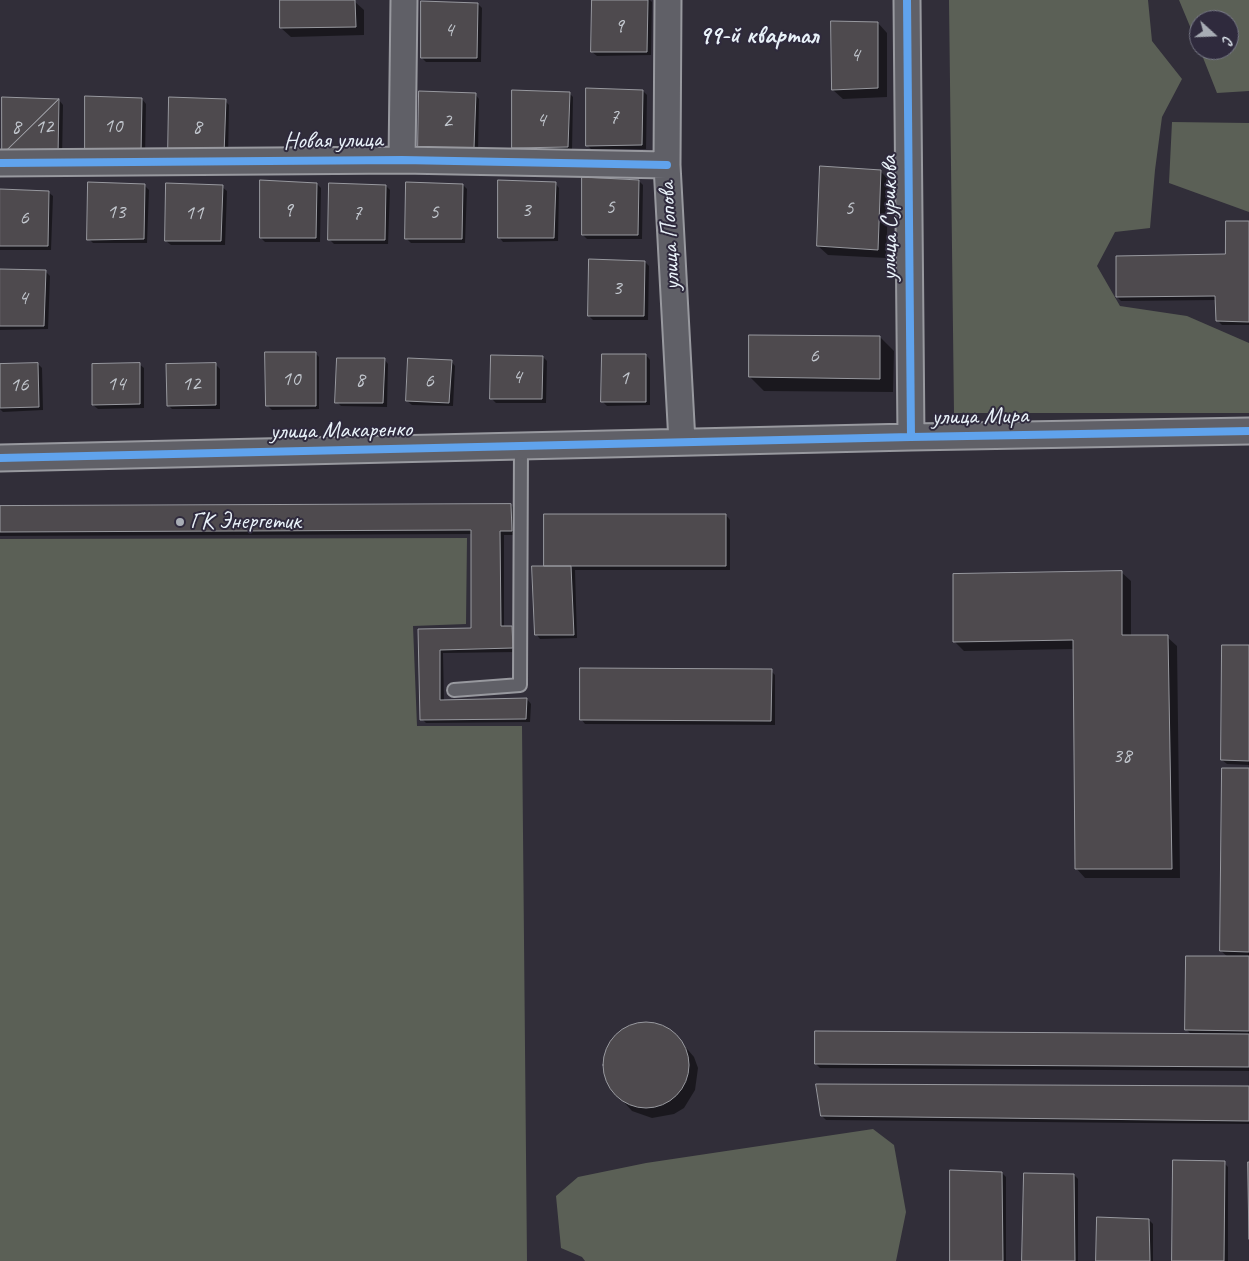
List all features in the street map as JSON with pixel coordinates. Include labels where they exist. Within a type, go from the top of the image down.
[{"type":"street","points":[[402,160],[404,0]]},
{"type":"street","name":"улица Попова","points":[[668,0],[667,165],[682,442]]},
{"type":"street","name":"улица Сурикова","points":[[907,0],[912,437]]},
{"type":"street","name":"Новая улица","points":[[0,163],[402,160],[667,165]]},
{"type":"street","name":"улица Мира","points":[[682,442],[1249,431]]},
{"type":"street","name":"улица Макаренко","points":[[0,458],[682,442]]},
{"type":"lane","points":[[454,690],[520,685],[521,445]]},
{"type":"shaded area","points":[[949,0],[1148,0],[1152,41],[1182,79],[1162,117],[1150,228],[1115,232],[1097,266],[1120,306],[1187,316],[1249,343],[1249,413],[954,413]]},
{"type":"shaded area","points":[[1179,0],[1249,0],[1249,91],[1217,93],[1204,60],[1239,60],[1239,10],[1189,10],[1189,24]]},
{"type":"shaded area","points":[[1172,122],[1249,123],[1249,212],[1169,183]]},
{"type":"shaded area","points":[[467,538],[466,624],[413,626],[417,726],[522,726],[527,1261],[0,1261],[0,539]]},
{"type":"shaded area","points":[[873,1129],[894,1145],[906,1212],[896,1261],[585,1261],[582,1257],[561,1248],[556,1196],[578,1177],[646,1163]]},
{"type":"building","points":[[280,0],[355,0],[356,27],[280,28]]},
{"type":"building","points":[[592,0],[648,0],[647,52],[591,52]]},
{"type":"building","points":[[421,1],[478,3],[477,58],[421,58]]},
{"type":"building","points":[[831,21],[878,22],[878,88],[832,90]]},
{"type":"building","points":[[586,88],[643,90],[642,145],[586,146]]},
{"type":"building","points":[[512,90],[570,92],[568,147],[512,148]]},
{"type":"building","points":[[419,91],[476,93],[474,148],[418,149]]},
{"type":"building","points":[[85,96],[142,98],[141,154],[85,154]]},
{"type":"building","points":[[2,97],[59,99],[2,155]]},
{"type":"building","points":[[169,97],[226,99],[224,155],[168,155]]},
{"type":"building","points":[[59,99],[58,156],[2,155]]},
{"type":"building","points":[[820,166],[881,170],[878,250],[817,246]]},
{"type":"building","points":[[582,177],[639,180],[638,235],[582,235]]},
{"type":"building","points":[[260,180],[317,183],[316,238],[260,238]]},
{"type":"building","points":[[498,180],[556,182],[554,238],[498,238]]},
{"type":"building","points":[[88,182],[145,184],[144,239],[87,240]]},
{"type":"building","points":[[406,182],[463,184],[462,239],[405,239]]},
{"type":"building","points":[[166,183],[223,185],[221,241],[165,241]]},
{"type":"building","points":[[329,183],[386,185],[385,240],[328,240]]},
{"type":"building","points":[[0,189],[49,191],[48,246],[0,246]]},
{"type":"building","points":[[1226,221],[1249,221],[1249,322],[1216,321],[1215,296],[1116,297],[1116,256],[1225,254]]},
{"type":"building","points":[[589,259],[645,261],[644,316],[588,316]]},
{"type":"building","points":[[0,269],[46,270],[44,326],[0,326]]},
{"type":"building","points":[[749,335],[880,336],[880,379],[749,377]]},
{"type":"building","points":[[265,352],[316,352],[316,406],[266,406]]},
{"type":"building","points":[[602,354],[646,354],[646,402],[601,402]]},
{"type":"building","points":[[491,355],[543,356],[542,399],[490,399]]},
{"type":"building","points":[[337,358],[385,358],[383,403],[335,403]]},
{"type":"building","points":[[408,358],[452,360],[449,403],[406,401]]},
{"type":"building","points":[[38,363],[39,407],[0,408],[0,364]]},
{"type":"building","points":[[140,363],[140,404],[92,405],[92,364]]},
{"type":"building","points":[[216,363],[216,405],[167,406],[166,364]]},
{"type":"building","points":[[511,504],[512,531],[500,531],[501,626],[512,626],[513,648],[440,650],[440,700],[527,698],[526,719],[420,720],[418,629],[471,628],[471,530],[0,532],[0,506]]},
{"type":"building","points":[[544,514],[726,514],[726,566],[544,566]]},
{"type":"building","points":[[532,566],[571,566],[574,635],[535,635]]},
{"type":"building","points":[[1122,571],[1122,635],[1168,635],[1172,869],[1075,869],[1073,640],[953,642],[953,574]]},
{"type":"building","points":[[1222,645],[1249,645],[1249,761],[1221,760]]},
{"type":"building","points":[[580,668],[772,669],[771,721],[580,720]]},
{"type":"building","points":[[1222,768],[1249,768],[1249,952],[1220,951]]},
{"type":"building","points":[[1186,956],[1249,956],[1249,1031],[1185,1030]]},
{"type":"building","points":[[646,1022],[662,1025],[670,1029],[682,1041],[686,1049],[689,1065],[686,1081],[682,1089],[670,1101],[662,1105],[646,1108],[630,1105],[622,1101],[610,1089],[606,1081],[603,1065],[606,1049],[610,1041],[622,1029],[630,1025]]},
{"type":"building","points":[[815,1031],[1249,1034],[1249,1067],[815,1064]]},
{"type":"building","points":[[816,1084],[1249,1086],[1249,1121],[821,1116]]},
{"type":"building","points":[[1173,1160],[1225,1161],[1224,1261],[1172,1261]]},
{"type":"building","points":[[1248,1162],[1249,1162],[1249,1239]]},
{"type":"building","points":[[950,1170],[1002,1172],[1003,1261],[950,1261]]},
{"type":"building","points":[[1024,1173],[1074,1174],[1075,1261],[1022,1261]]},
{"type":"building","points":[[1097,1217],[1149,1219],[1150,1261],[1096,1261]]},
{"type":"cycle path","points":[[907,0],[911,437]]},
{"type":"cycle path","points":[[0,163],[402,160],[667,165]]},
{"type":"cycle path","points":[[0,458],[1249,431]]},
{"type":"place","name":"ГК Энергетик","points":[[180,522]]},
{"type":"district","name":"99-й квартал","points":[[759,36]]}]
